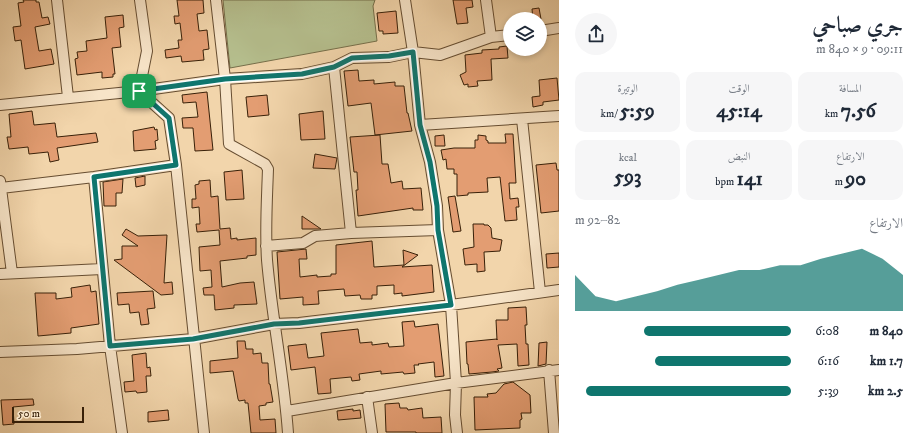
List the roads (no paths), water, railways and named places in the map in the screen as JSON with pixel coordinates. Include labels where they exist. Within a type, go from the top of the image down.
[{"type":"street","points":[[57,0],[68,97]]},
{"type":"street","points":[[139,91],[147,51],[140,0]]},
{"type":"street","points":[[216,0],[225,79],[229,144],[265,164],[268,169],[266,246],[274,324],[287,411],[288,433]]},
{"type":"street","points":[[405,0],[413,52],[420,125],[430,162],[437,206],[438,230],[451,305],[456,383],[454,415],[457,433]]},
{"type":"street","points":[[486,0],[491,37]]},
{"type":"street","points":[[547,30],[559,28]]},
{"type":"street","points":[[0,105],[139,91],[225,79],[302,74],[334,67],[352,58],[389,56],[413,52],[440,55],[491,37],[503,36]]},
{"type":"street","points":[[334,67],[351,233]]},
{"type":"street","points":[[139,91],[169,118],[176,165],[204,433]]},
{"type":"street","points":[[420,125],[559,116]]},
{"type":"street","points":[[522,119],[540,292]]},
{"type":"street","points":[[12,273],[1,185],[94,177],[176,165]]},
{"type":"street","points":[[94,177],[110,346],[122,433]]},
{"type":"street","points":[[266,246],[303,243],[315,236],[351,233],[438,230]]},
{"type":"street","points":[[0,274],[102,269]]},
{"type":"street","points":[[0,352],[110,346],[193,339],[274,324],[299,323],[451,305],[559,290]]},
{"type":"street","points":[[287,411],[456,383],[554,370],[554,433]]},
{"type":"street","points":[[367,397],[372,433]]}]
